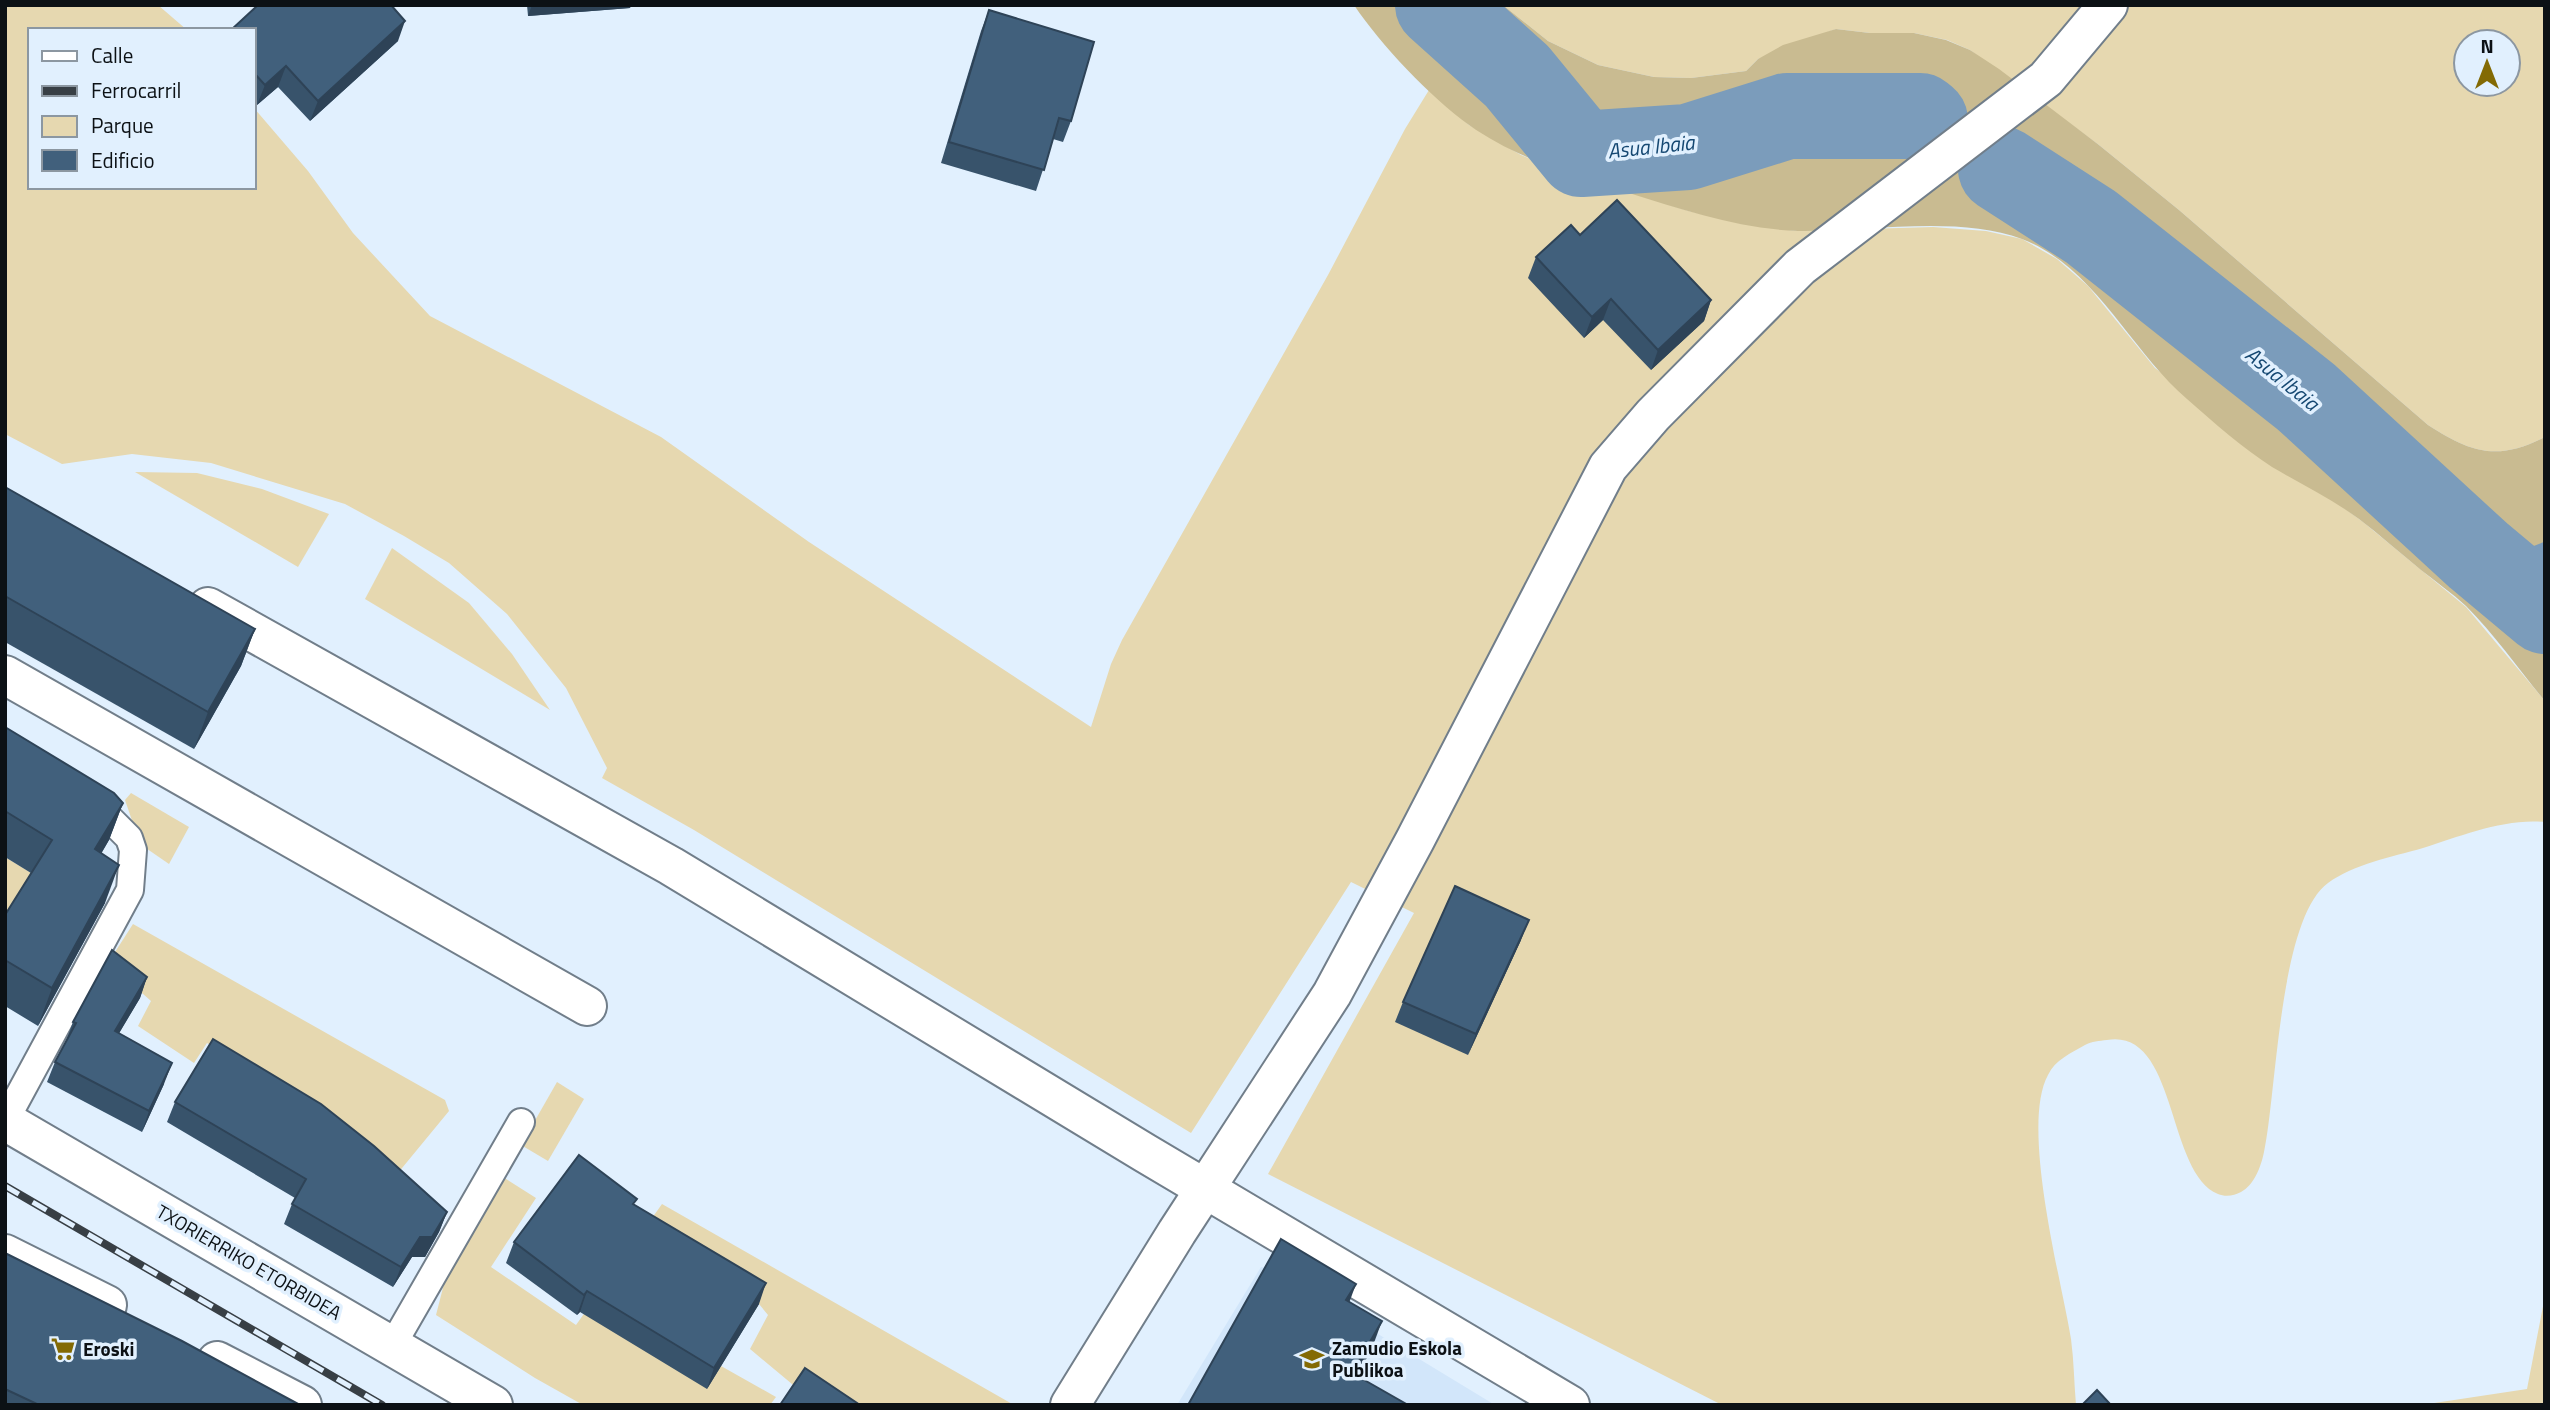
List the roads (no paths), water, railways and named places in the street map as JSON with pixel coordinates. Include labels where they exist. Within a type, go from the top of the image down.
[{"type":"street","points":[[1070,1405],[1332,994],[1415,841],[1608,467],[1653,415],[1800,267],[2046,79],[2108,5]]},
{"type":"street","points":[[173,587],[671,866],[1145,1153],[1570,1405]]},
{"type":"street","points":[[5,675],[587,1006]]},
{"type":"street","name":"TXORIERRIKO ETORBIDEA","points":[[5,1121],[493,1405]]},
{"type":"street","points":[[5,1254],[133,1318]]},
{"type":"street","points":[[181,1343],[302,1405]]},
{"type":"lane","points":[[5,1121],[130,890],[133,850],[129,838],[96,803],[74,790]]},
{"type":"lane","points":[[392,1346],[521,1122]]},
{"type":"waterway","name":"Asua Ibaia","points":[[1438,5],[1517,76],[1581,154],[1688,147],[1787,116],[1920,116],[1925,120]]},
{"type":"waterway","name":"Asua Ibaia","points":[[2001,169],[2091,227],[2306,397],[2478,555],[2545,611]]},
{"type":"waterway","points":[[2478,555],[2530,555],[2545,549]]},
{"type":"railway","points":[[5,1186],[382,1405]]},
{"type":"place","name":"Eroski","points":[[63,1349]]},
{"type":"place","name":"Zamudio Eskola Publikoa","points":[[1312,1359]]}]
